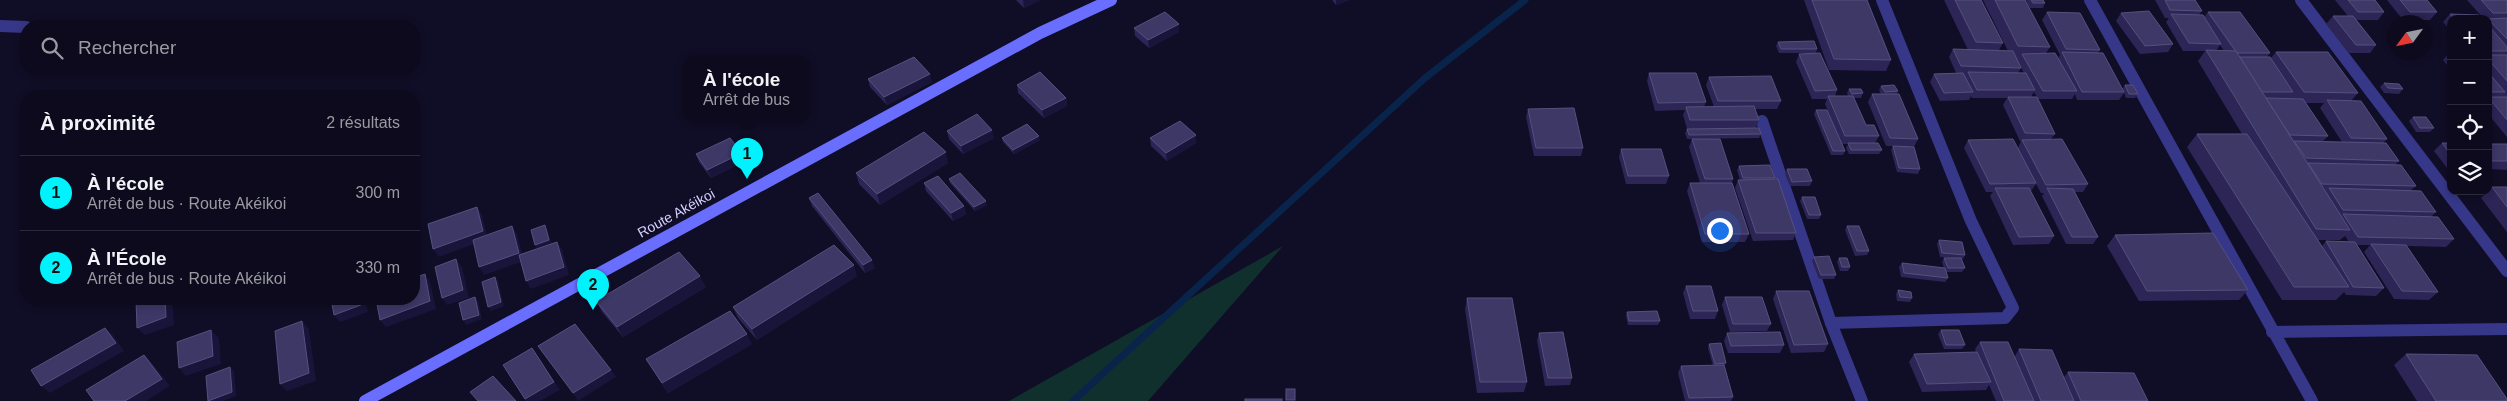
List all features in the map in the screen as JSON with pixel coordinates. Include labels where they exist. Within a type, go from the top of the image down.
[{"type":"street","name":"Route Akéikoi","points":[[365,401],[1040,33],[1111,0]]},
{"type":"street","points":[[1831,322],[2005,318],[2013,308],[1971,221],[1882,0]]},
{"type":"street","points":[[2090,0],[2272,332],[2312,401]]},
{"type":"street","points":[[2301,0],[2507,271]]},
{"type":"street","points":[[0,26],[20,27]]},
{"type":"street","points":[[1762,121],[1831,322],[1862,401]]},
{"type":"street","points":[[2272,332],[2507,329]]},
{"type":"green space","points":[[1283,246],[1148,401],[1009,401]]},
{"type":"building","points":[[1812,0],[1867,0],[1891,60],[1834,59]]},
{"type":"building","points":[[1955,0],[1981,0],[2003,43],[1976,42]]},
{"type":"building","points":[[1995,0],[2025,0],[2050,47],[2018,46]]},
{"type":"building","points":[[2031,0],[2043,0],[2045,3],[2033,3]]},
{"type":"building","points":[[2165,0],[2195,0],[2202,11],[2170,10]]},
{"type":"building","points":[[2348,0],[2375,0],[2384,12],[2358,12]]},
{"type":"building","points":[[2400,0],[2427,0],[2437,12],[2410,12]]},
{"type":"building","points":[[2481,0],[2507,0],[2507,13],[2493,13]]},
{"type":"building","points":[[2149,11],[2173,44],[2145,46],[2121,13]]},
{"type":"building","points":[[1165,12],[1179,24],[1148,40],[1134,28]]},
{"type":"building","points":[[2047,12],[2080,13],[2100,50],[2066,49]]},
{"type":"building","points":[[2208,12],[2240,12],[2270,53],[2237,53]]},
{"type":"building","points":[[2171,14],[2203,15],[2221,44],[2189,43]]},
{"type":"building","points":[[2333,16],[2353,16],[2376,45],[2356,45]]},
{"type":"building","points":[[2507,18],[2507,39],[2492,23],[2492,19]]},
{"type":"building","points":[[2492,30],[2507,47],[2507,51],[2492,51]]},
{"type":"building","points":[[1814,41],[1817,49],[1781,49],[1778,42]]},
{"type":"building","points":[[1953,49],[2013,51],[2021,68],[1961,66]]},
{"type":"building","points":[[2206,50],[2236,51],[2350,230],[2316,229]]},
{"type":"building","points":[[2062,52],[2103,53],[2124,92],[2082,92]]},
{"type":"building","points":[[2276,52],[2328,52],[2358,93],[2304,92]]},
{"type":"building","points":[[1820,53],[1837,90],[1815,91],[1799,54]]},
{"type":"building","points":[[2055,53],[2077,91],[2043,91],[2022,54]]},
{"type":"building","points":[[2492,55],[2507,55],[2507,81],[2492,64]]},
{"type":"building","points":[[914,57],[930,74],[884,97],[868,79]]},
{"type":"building","points":[[2240,57],[2270,57],[2293,92],[2262,92]]},
{"type":"building","points":[[1040,72],[1066,98],[1042,110],[1017,85]]},
{"type":"building","points":[[1968,72],[2026,73],[2035,90],[1977,90]]},
{"type":"building","points":[[1649,73],[1696,73],[1706,102],[1658,103]]},
{"type":"building","points":[[1963,73],[1973,92],[1944,93],[1934,74]]},
{"type":"building","points":[[1771,76],[1781,101],[1718,101],[1709,77]]},
{"type":"building","points":[[2492,77],[2505,92],[2492,92]]},
{"type":"building","points":[[2384,83],[2399,84],[2403,89],[2388,88]]},
{"type":"building","points":[[1894,85],[1898,91],[1885,92],[1881,86]]},
{"type":"building","points":[[2125,85],[2133,85],[2138,94],[2129,94]]},
{"type":"building","points":[[1849,89],[1861,89],[1863,93],[1852,94]]},
{"type":"building","points":[[1872,94],[1899,94],[1918,139],[1890,138]]},
{"type":"building","points":[[1828,96],[1853,96],[1866,125],[1874,125],[1879,136],[1845,136]]},
{"type":"building","points":[[2008,97],[2037,97],[2055,134],[2025,133]]},
{"type":"building","points":[[2492,97],[2507,97],[2507,120],[2492,102]]},
{"type":"building","points":[[2266,98],[2303,99],[2328,136],[2290,135]]},
{"type":"building","points":[[2327,100],[2361,101],[2387,139],[2351,138]]},
{"type":"building","points":[[1754,106],[1759,120],[1690,120],[1686,107]]},
{"type":"building","points":[[1574,108],[1583,148],[1536,148],[1528,109]]},
{"type":"building","points":[[1816,110],[1827,110],[1845,151],[1833,151]]},
{"type":"building","points":[[977,114],[992,130],[961,146],[947,131]]},
{"type":"building","points":[[2413,117],[2426,117],[2434,128],[2420,128]]},
{"type":"building","points":[[1180,121],[1196,135],[1166,153],[1150,138]]},
{"type":"building","points":[[1027,124],[1039,136],[1013,150],[1002,138]]},
{"type":"building","points":[[1759,128],[1761,134],[1689,135],[1687,129]]},
{"type":"building","points":[[924,132],[946,152],[877,194],[856,173]]},
{"type":"building","points":[[2197,134],[2247,134],[2349,287],[2294,287]]},
{"type":"building","points":[[730,138],[742,153],[707,170],[696,154]]},
{"type":"building","points":[[1692,139],[1720,139],[1733,179],[1705,179]]},
{"type":"building","points":[[2013,139],[2036,183],[1990,184],[1968,140]]},
{"type":"building","points":[[2062,139],[2088,184],[2046,185],[2022,140]]},
{"type":"building","points":[[2294,141],[2386,143],[2399,161],[2306,158]]},
{"type":"building","points":[[1848,143],[1878,143],[1882,150],[1851,150]]},
{"type":"building","points":[[2442,143],[2447,143],[2447,150]]},
{"type":"building","points":[[2492,144],[2507,144],[2507,161],[2492,161]]},
{"type":"building","points":[[1893,146],[1914,147],[1920,169],[1899,168]]},
{"type":"building","points":[[1621,149],[1661,149],[1669,176],[1628,176]]},
{"type":"building","points":[[2308,163],[2401,165],[2416,186],[2322,184]]},
{"type":"building","points":[[1770,165],[1775,178],[1743,178],[1739,166]]},
{"type":"building","points":[[1787,169],[1807,169],[1812,181],[1792,182]]},
{"type":"building","points":[[960,173],[986,201],[974,207],[949,179]]},
{"type":"building","points":[[938,176],[964,206],[951,213],[924,183]]},
{"type":"building","points":[[1778,179],[1796,233],[1756,233],[1738,180]]},
{"type":"building","points":[[1690,183],[1732,183],[1749,234],[1705,234]]},
{"type":"building","points":[[2492,187],[2507,187],[2507,207]]},
{"type":"building","points":[[1995,188],[2029,188],[2054,236],[2019,237]]},
{"type":"building","points":[[2047,188],[2073,189],[2098,237],[2072,237]]},
{"type":"building","points":[[2329,188],[2421,191],[2436,212],[2343,210]]},
{"type":"building","points":[[818,193],[872,260],[863,265],[809,198]]},
{"type":"building","points":[[1802,197],[1815,197],[1821,215],[1809,215]]},
{"type":"building","points":[[477,207],[483,231],[433,249],[428,224]]},
{"type":"building","points":[[2343,214],[2438,217],[2454,239],[2358,237]]},
{"type":"building","points":[[545,225],[549,240],[535,245],[531,230]]},
{"type":"building","points":[[512,226],[519,253],[479,267],[473,240]]},
{"type":"building","points":[[1847,226],[1859,226],[1869,251],[1857,251]]},
{"type":"building","points":[[2213,233],[2248,290],[2147,291],[2115,235]]},
{"type":"building","points":[[1939,240],[1962,242],[1965,255],[1942,253]]},
{"type":"building","points":[[2326,241],[2355,242],[2384,288],[2353,287]]},
{"type":"building","points":[[557,242],[564,267],[526,281],[519,255]]},
{"type":"building","points":[[2371,244],[2406,245],[2438,292],[2402,291]]},
{"type":"building","points":[[834,245],[854,265],[752,329],[733,307]]},
{"type":"building","points":[[679,252],[700,276],[617,327],[596,301]]},
{"type":"building","points":[[1829,256],[1836,275],[1821,275],[1814,257]]},
{"type":"building","points":[[1839,258],[1847,258],[1850,267],[1842,267]]},
{"type":"building","points":[[1944,258],[1961,258],[1965,268],[1948,268]]},
{"type":"building","points":[[456,259],[463,290],[442,298],[435,267]]},
{"type":"building","points":[[1902,263],[1945,268],[1948,278],[1904,273]]},
{"type":"building","points":[[425,274],[430,301],[420,305],[420,276]]},
{"type":"building","points":[[495,277],[501,302],[488,307],[482,282]]},
{"type":"building","points":[[1686,286],[1711,286],[1718,311],[1693,311]]},
{"type":"building","points":[[1898,290],[1911,292],[1912,298],[1900,297]]},
{"type":"building","points":[[1776,291],[1809,291],[1828,344],[1794,345]]},
{"type":"building","points":[[475,297],[479,315],[463,320],[459,303]]},
{"type":"building","points":[[1725,297],[1762,297],[1771,324],[1733,324]]},
{"type":"building","points":[[1467,298],[1512,298],[1527,382],[1480,382]]},
{"type":"building","points":[[136,305],[165,305],[166,317],[137,328]]},
{"type":"building","points":[[332,305],[361,305],[334,315]]},
{"type":"building","points":[[377,305],[419,305],[380,320]]},
{"type":"building","points":[[730,311],[747,334],[662,383],[646,359]]},
{"type":"building","points":[[1657,311],[1660,321],[1629,321],[1627,312]]},
{"type":"building","points":[[302,321],[309,373],[280,384],[275,331]]},
{"type":"building","points":[[575,324],[611,370],[573,393],[538,346]]},
{"type":"building","points":[[105,328],[116,343],[41,386],[31,370]]},
{"type":"building","points":[[211,330],[213,356],[179,368],[177,342]]},
{"type":"building","points":[[1941,330],[1959,330],[1965,345],[1946,345]]},
{"type":"building","points":[[1563,332],[1572,378],[1548,378],[1539,333]]},
{"type":"building","points":[[1780,332],[1784,345],[1731,346],[1727,333]]},
{"type":"building","points":[[1980,342],[2008,342],[2034,401],[2004,401]]},
{"type":"building","points":[[1721,343],[1726,363],[1715,364],[1709,344]]},
{"type":"building","points":[[532,348],[554,382],[525,399],[503,365]]},
{"type":"building","points":[[2019,349],[2052,350],[2074,401],[2041,401]]},
{"type":"building","points":[[1977,352],[1991,382],[1927,384],[1914,354]]},
{"type":"building","points":[[2406,354],[2477,355],[2507,401],[2436,401]]},
{"type":"building","points":[[144,355],[162,379],[125,401],[94,401],[86,390]]},
{"type":"building","points":[[1724,365],[1733,397],[1689,398],[1681,366]]},
{"type":"building","points":[[230,367],[232,392],[208,401],[206,376]]},
{"type":"building","points":[[2068,372],[2134,373],[2148,401],[2081,401]]},
{"type":"building","points":[[493,376],[516,401],[478,401],[470,392]]},
{"type":"building","points":[[1286,389],[1295,389],[1295,400],[1286,400]]},
{"type":"building","points":[[1245,399],[1282,399],[1282,401],[1245,401]]},
{"type":"waterway","points":[[1073,401],[1425,78],[1525,0]]},
{"type":"place","name":"À l'école","points":[[747,179]]},
{"type":"place","name":"À l'École","points":[[593,310]]}]
